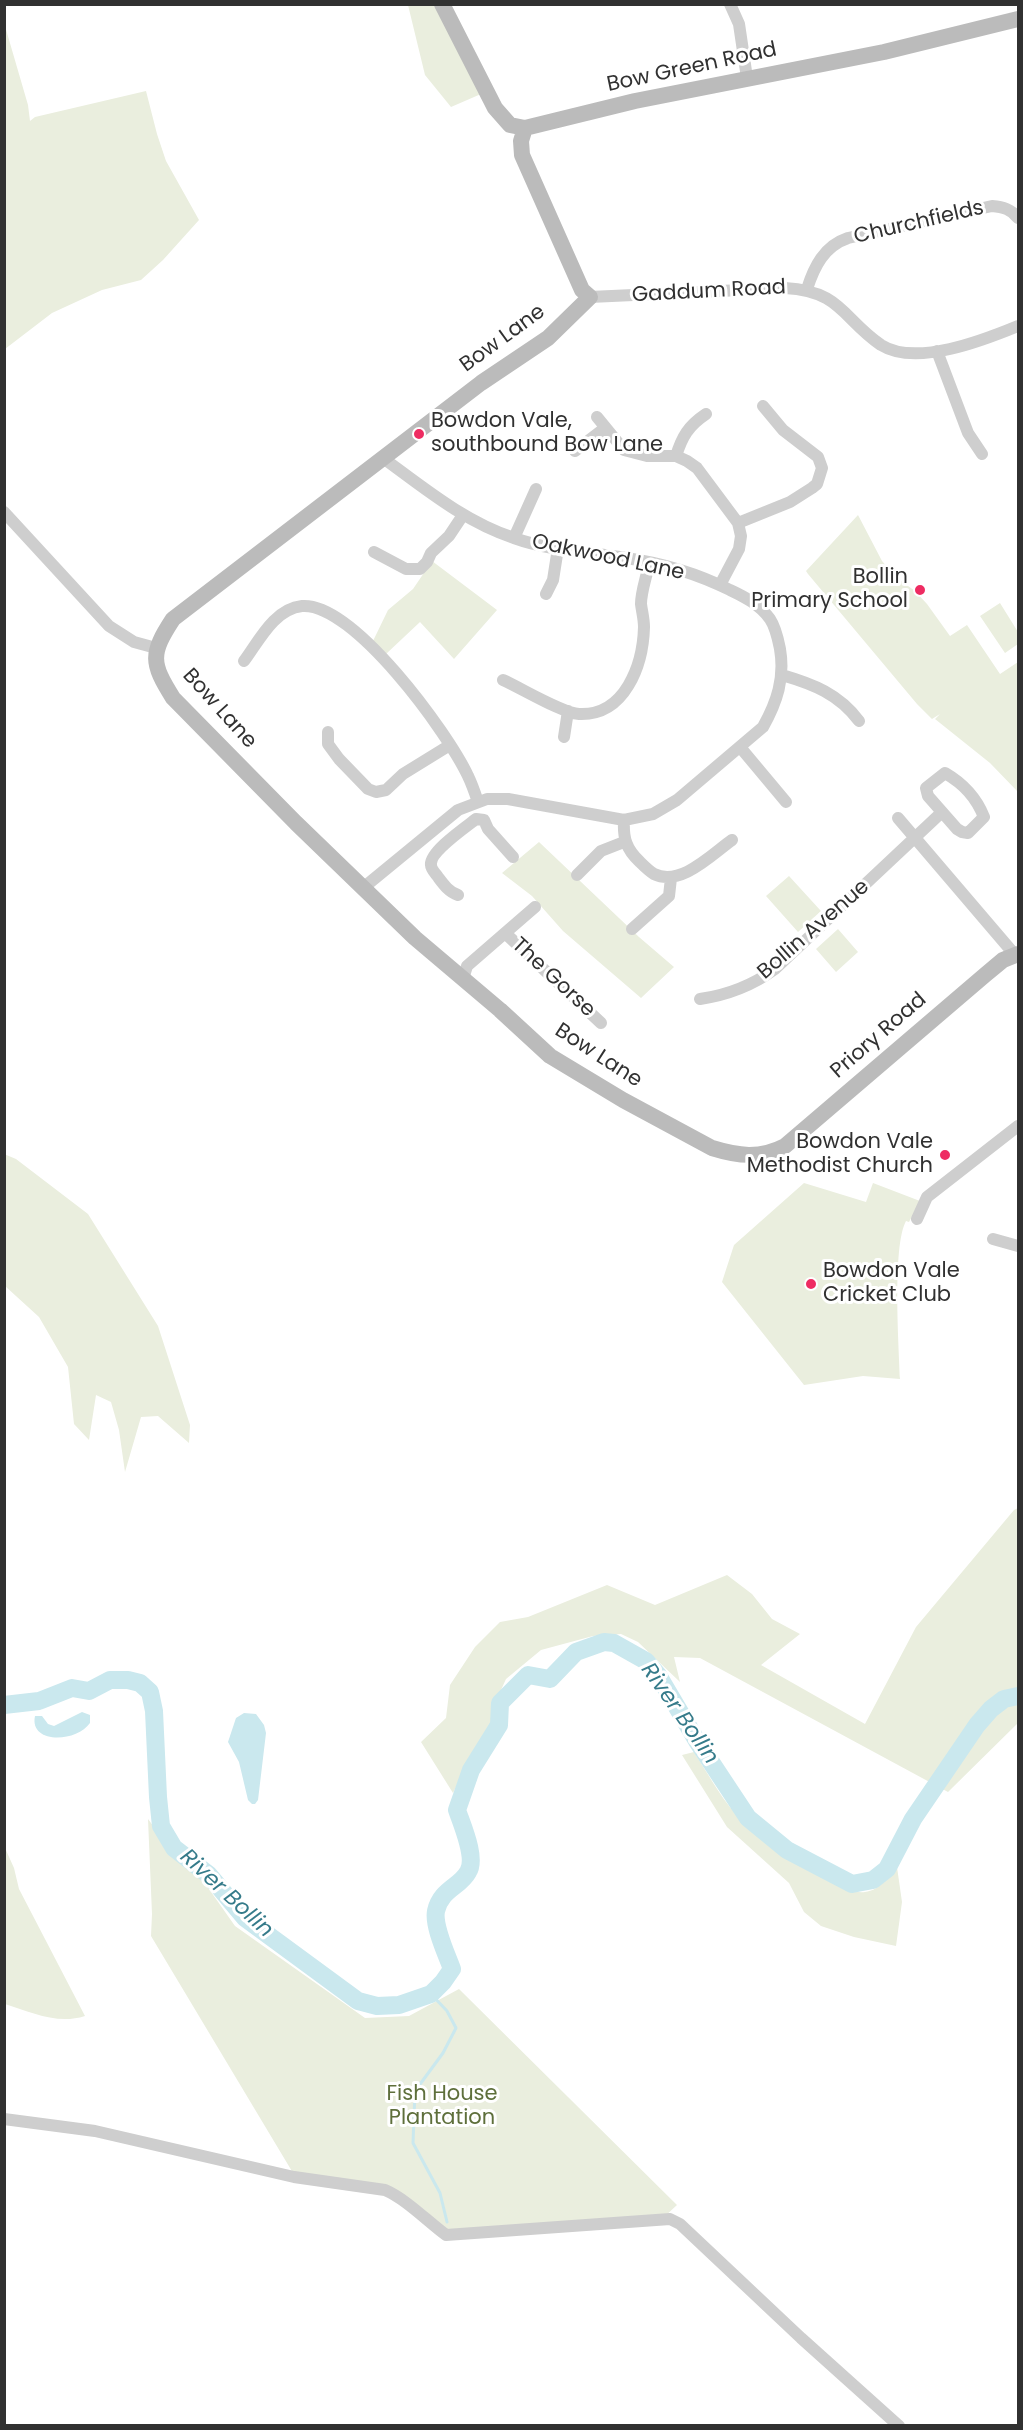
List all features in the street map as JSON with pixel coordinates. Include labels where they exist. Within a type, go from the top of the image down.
[{"type":"street","points":[[442,4],[495,108],[510,125],[525,128],[521,141],[522,155],[582,290],[590,297]]},
{"type":"street","points":[[730,4],[739,24],[747,78]]},
{"type":"street","name":"Bow Green Road","points":[[525,128],[635,101],[884,52],[1018,19]]},
{"type":"street","name":"Churchfields","points":[[807,290],[814,268],[822,257],[838,242],[848,238],[992,206],[1003,207],[1013,212],[1018,218]]},
{"type":"street","name":"Gaddum Road","points":[[590,297],[785,288],[807,290],[821,294],[834,302],[883,346],[903,353],[937,351],[986,339],[1018,326]]},
{"type":"street","name":"Bow Lane","points":[[590,297],[548,338],[481,383],[173,620],[156,648],[156,663],[161,679],[173,698],[363,888],[550,1056],[623,1100],[712,1148],[740,1156],[774,1152]]},
{"type":"street","points":[[937,351],[968,433],[982,454]]},
{"type":"street","points":[[738,523],[789,502],[812,488],[817,484],[822,468],[818,457],[783,430],[763,406]]},
{"type":"street","points":[[676,456],[683,435],[693,422],[706,414]]},
{"type":"street","points":[[597,417],[624,450],[647,456],[676,456],[687,460],[697,468],[738,523],[741,536],[739,549],[720,585]]},
{"type":"street","points":[[575,451],[605,428]]},
{"type":"street","name":"Oakwood Lane","points":[[363,888],[458,810],[478,802],[508,799],[624,820],[640,818],[666,807],[763,727],[772,711],[782,675],[777,636],[771,620],[748,599],[720,585],[649,563],[558,548],[514,538],[463,515],[383,458]]},
{"type":"street","points":[[514,538],[536,489]]},
{"type":"street","points":[[4,512],[109,626],[134,642],[156,648]]},
{"type":"street","points":[[374,552],[406,569],[420,569],[427,562],[430,553],[449,536],[463,515]]},
{"type":"street","points":[[546,594],[553,580],[558,548]]},
{"type":"street","points":[[503,680],[567,711],[579,714],[602,711],[620,697],[629,686],[643,646],[644,625],[641,603],[649,563]]},
{"type":"street","points":[[244,662],[270,625],[280,616],[303,606],[328,612],[342,621],[372,648],[402,679],[450,745],[468,776],[478,802]]},
{"type":"street","points":[[782,675],[813,684],[836,697],[859,722]]},
{"type":"street","points":[[564,737],[567,711]]},
{"type":"street","points":[[328,732],[328,744],[339,759],[368,789],[376,792],[386,790],[403,774],[450,745]]},
{"type":"street","points":[[740,747],[786,801]]},
{"type":"street","points":[[945,773],[956,779],[973,796],[984,817],[968,833],[962,832],[941,813],[928,796],[926,788],[945,773]]},
{"type":"street","name":"Bollin Avenue","points":[[700,999],[716,997],[742,988],[769,973],[941,813]]},
{"type":"street","points":[[458,895],[451,893],[431,867],[431,859],[446,842],[480,818],[513,857]]},
{"type":"street","points":[[898,818],[1017,955]]},
{"type":"street","points":[[624,820],[624,842],[634,856],[652,873],[671,878],[693,867],[732,840]]},
{"type":"street","points":[[434,829],[446,842]]},
{"type":"street","points":[[577,875],[601,851],[624,842]]},
{"type":"street","points":[[632,929],[669,896],[671,878]]},
{"type":"street","name":"The Gorse","points":[[463,979],[467,966],[535,907]]},
{"type":"street","name":"The Gorse","points":[[505,933],[601,1023]]},
{"type":"street","name":"Priory Road","points":[[774,1152],[795,1139],[1003,960],[1017,955]]},
{"type":"street","points":[[917,1220],[927,1197],[1018,1126]]},
{"type":"street","points":[[993,1239],[1018,1246]]},
{"type":"street","points":[[4,2120],[95,2131],[294,2177],[385,2190],[399,2196],[419,2216],[446,2235],[670,2219],[680,2224],[899,2426]]},
{"type":"green space","points":[[408,5],[439,5],[481,94],[451,107],[425,75]]},
{"type":"green space","points":[[5,26],[28,105],[30,121],[35,117],[146,91],[166,161],[199,220],[163,260],[141,280],[102,290],[52,313],[5,349]]},
{"type":"green space","points":[[858,515],[882,561],[897,578],[915,591],[927,604],[950,636],[967,625],[1000,674],[1018,662],[1018,792],[990,763],[935,719],[940,714],[932,719],[917,704],[806,571]]},
{"type":"green space","points":[[432,561],[497,610],[454,659],[420,622],[386,654],[373,641],[388,610],[413,589]]},
{"type":"green space","points":[[1000,603],[1018,632],[1018,644],[1005,653],[980,616]]},
{"type":"green space","points":[[539,842],[674,967],[641,998],[563,931],[532,896],[502,873]]},
{"type":"green space","points":[[789,876],[821,911],[798,932],[766,896]]},
{"type":"green space","points":[[838,929],[858,952],[836,972],[816,949]]},
{"type":"green space","points":[[4,1154],[16,1159],[88,1214],[158,1326],[190,1425],[189,1443],[158,1416],[141,1417],[125,1472],[119,1430],[111,1402],[96,1395],[89,1440],[74,1424],[68,1367],[39,1317],[5,1286]]},
{"type":"green space","name":"Bowdon Vale Cricket Club","points":[[804,1183],[866,1202],[873,1183],[920,1201],[909,1222],[906,1221],[899,1252],[897,1297],[900,1379],[863,1376],[804,1385],[722,1282],[734,1245]]},
{"type":"green space","points":[[1018,1508],[1018,1723],[948,1792],[700,1658],[674,1657],[680,1682],[638,1642],[621,1634],[593,1636],[541,1650],[506,1679],[495,1703],[495,1725],[477,1745],[453,1793],[421,1742],[446,1718],[450,1685],[475,1647],[500,1622],[528,1617],[607,1585],[655,1605],[727,1575],[752,1594],[772,1619],[800,1634],[761,1665],[865,1724],[916,1627]]},
{"type":"green space","points":[[694,1752],[718,1791],[745,1823],[777,1849],[817,1875],[852,1891],[865,1892],[879,1886],[897,1867],[902,1902],[896,1946],[854,1937],[821,1926],[804,1912],[789,1883],[727,1827],[682,1755]]},
{"type":"green space","name":"Fish House Plantation","points":[[148,1819],[183,1866],[204,1882],[235,1926],[365,2018],[409,2016],[459,1989],[677,2205],[663,2218],[447,2232],[399,2192],[293,2173],[151,1936]]},
{"type":"green space","points":[[5,1848],[14,1868],[19,1889],[85,2016],[54,2018],[5,2004]]},
{"type":"water","points":[[82,1712],[90,1715],[90,1723],[83,1730],[65,1737],[46,1736],[39,1732],[35,1725],[35,1716],[42,1716],[48,1724],[54,1726]]},
{"type":"water","points":[[244,1713],[256,1714],[264,1725],[266,1733],[258,1800],[255,1804],[248,1800],[239,1762],[228,1742],[236,1718]]},
{"type":"waterway","name":"River Bollin","points":[[4,1705],[39,1701],[72,1688],[89,1691],[110,1680],[140,1683],[150,1692],[154,1711],[161,1826],[174,1848],[209,1875],[245,1918],[358,2001],[377,2006],[399,2005],[431,1994],[452,1969],[438,1932],[436,1911],[442,1898],[465,1877],[470,1866],[468,1841],[457,1810],[471,1770],[499,1725],[500,1703],[528,1675],[550,1679],[576,1652],[604,1642],[614,1643],[646,1661],[658,1675],[697,1741],[748,1818],[787,1850],[852,1884],[873,1880],[887,1869],[913,1819],[977,1725],[991,1709],[1004,1699],[1018,1696]]},
{"type":"waterway","points":[[431,1994],[447,2011],[456,2028],[443,2053],[415,2091],[413,2143],[440,2193],[447,2222]]},
{"type":"place","name":"Bowdon Vale, southbound Bow Lane","points":[[419,434]]},
{"type":"place","name":"Bollin Primary School","points":[[920,590]]},
{"type":"place","name":"Bowdon Vale Methodist Church","points":[[945,1155]]},
{"type":"place","name":"Bowdon Vale Cricket Club","points":[[811,1284]]}]
